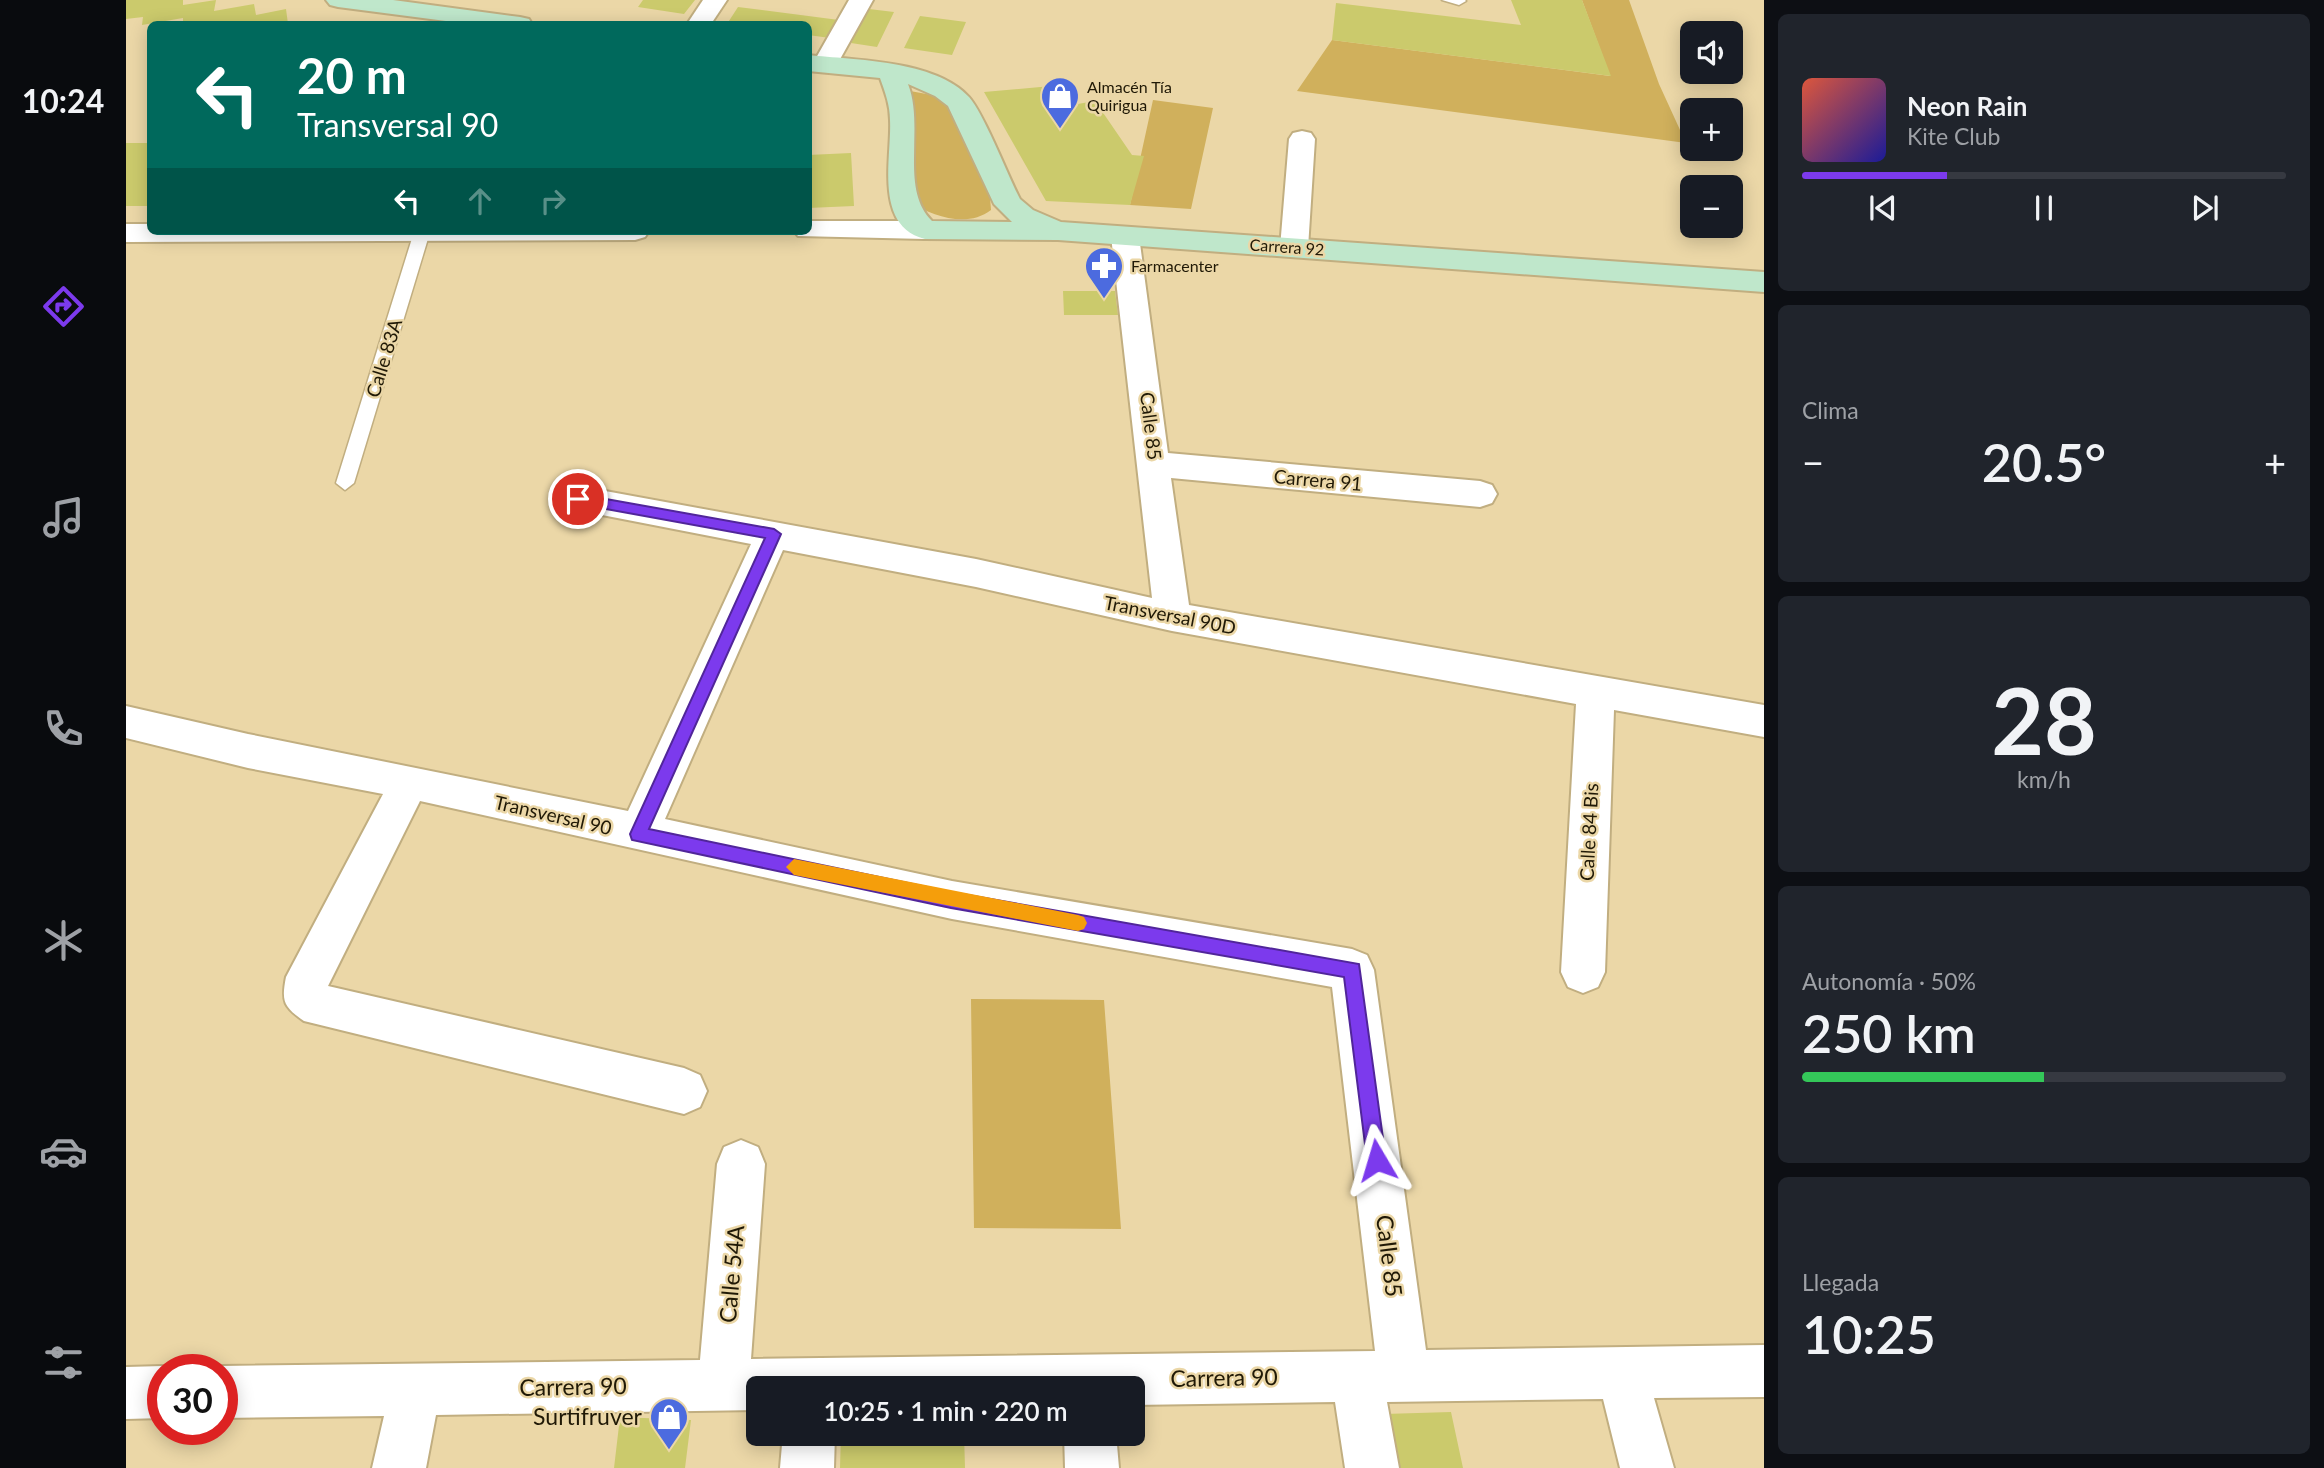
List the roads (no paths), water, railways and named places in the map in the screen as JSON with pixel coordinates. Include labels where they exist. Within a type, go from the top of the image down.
[{"type":"main road","points":[[338,0],[497,21]]},
{"type":"main road","points":[[817,64],[891,73],[936,84],[959,102],[1008,204],[1023,216],[1058,231]]},
{"type":"main road","points":[[891,73],[903,106],[901,192],[905,209],[913,221],[925,230]]},
{"type":"main road","name":"Carrera 92","points":[[925,230],[1058,231],[1764,282]]},
{"type":"street","points":[[701,21],[715,0]]},
{"type":"street","points":[[817,64],[861,0]]},
{"type":"street","points":[[1294,248],[1302,139]]},
{"type":"street","name":"Carrera 92","points":[[812,230],[925,230]]},
{"type":"street","points":[[126,233],[147,233]]},
{"type":"street","name":"Calle 85","points":[[1125,236],[1156,464],[1172,617]]},
{"type":"street","name":"Carrera 91","points":[[1156,464],[1480,494]]},
{"type":"street","name":"Transversal 90D","points":[[578,499],[976,573],[1172,617],[1764,722]]},
{"type":"street","points":[[638,834],[774,534]]},
{"type":"street","name":"Calle 84 Bis","points":[[1583,972],[1596,691]]},
{"type":"street","name":"Transversal 90","points":[[126,722],[248,751],[410,782],[638,834],[951,900],[1352,970]]},
{"type":"street","points":[[410,782],[308,977],[304,995],[320,1006],[684,1091]]},
{"type":"street","name":"Calle 85","points":[[1352,970],[1381,1376],[1372,1468]]},
{"type":"street","name":"Calle 54A","points":[[723,1385],[741,1164]]},
{"type":"street","name":"Carrera 90","points":[[1145,1382],[1764,1371]]},
{"type":"street","points":[[1622,1373],[1647,1468]]},
{"type":"street","name":"Carrera 90","points":[[238,1392],[723,1385],[746,1389]]},
{"type":"street","points":[[399,1468],[415,1389]]},
{"type":"street","points":[[126,1393],[147,1392]]},
{"type":"street","points":[[807,1468],[808,1446]]},
{"type":"street","points":[[1091,1446],[1092,1468]]},
{"type":"lane","name":"Calle 83A","points":[[345,483],[421,235]]},
{"type":"place","name":"Almacén Tía Quirigua","points":[[1060,130]]},
{"type":"place","name":"Farmacenter","points":[[1104,300]]},
{"type":"place","name":"Surtifruver","points":[[669,1451]]}]
